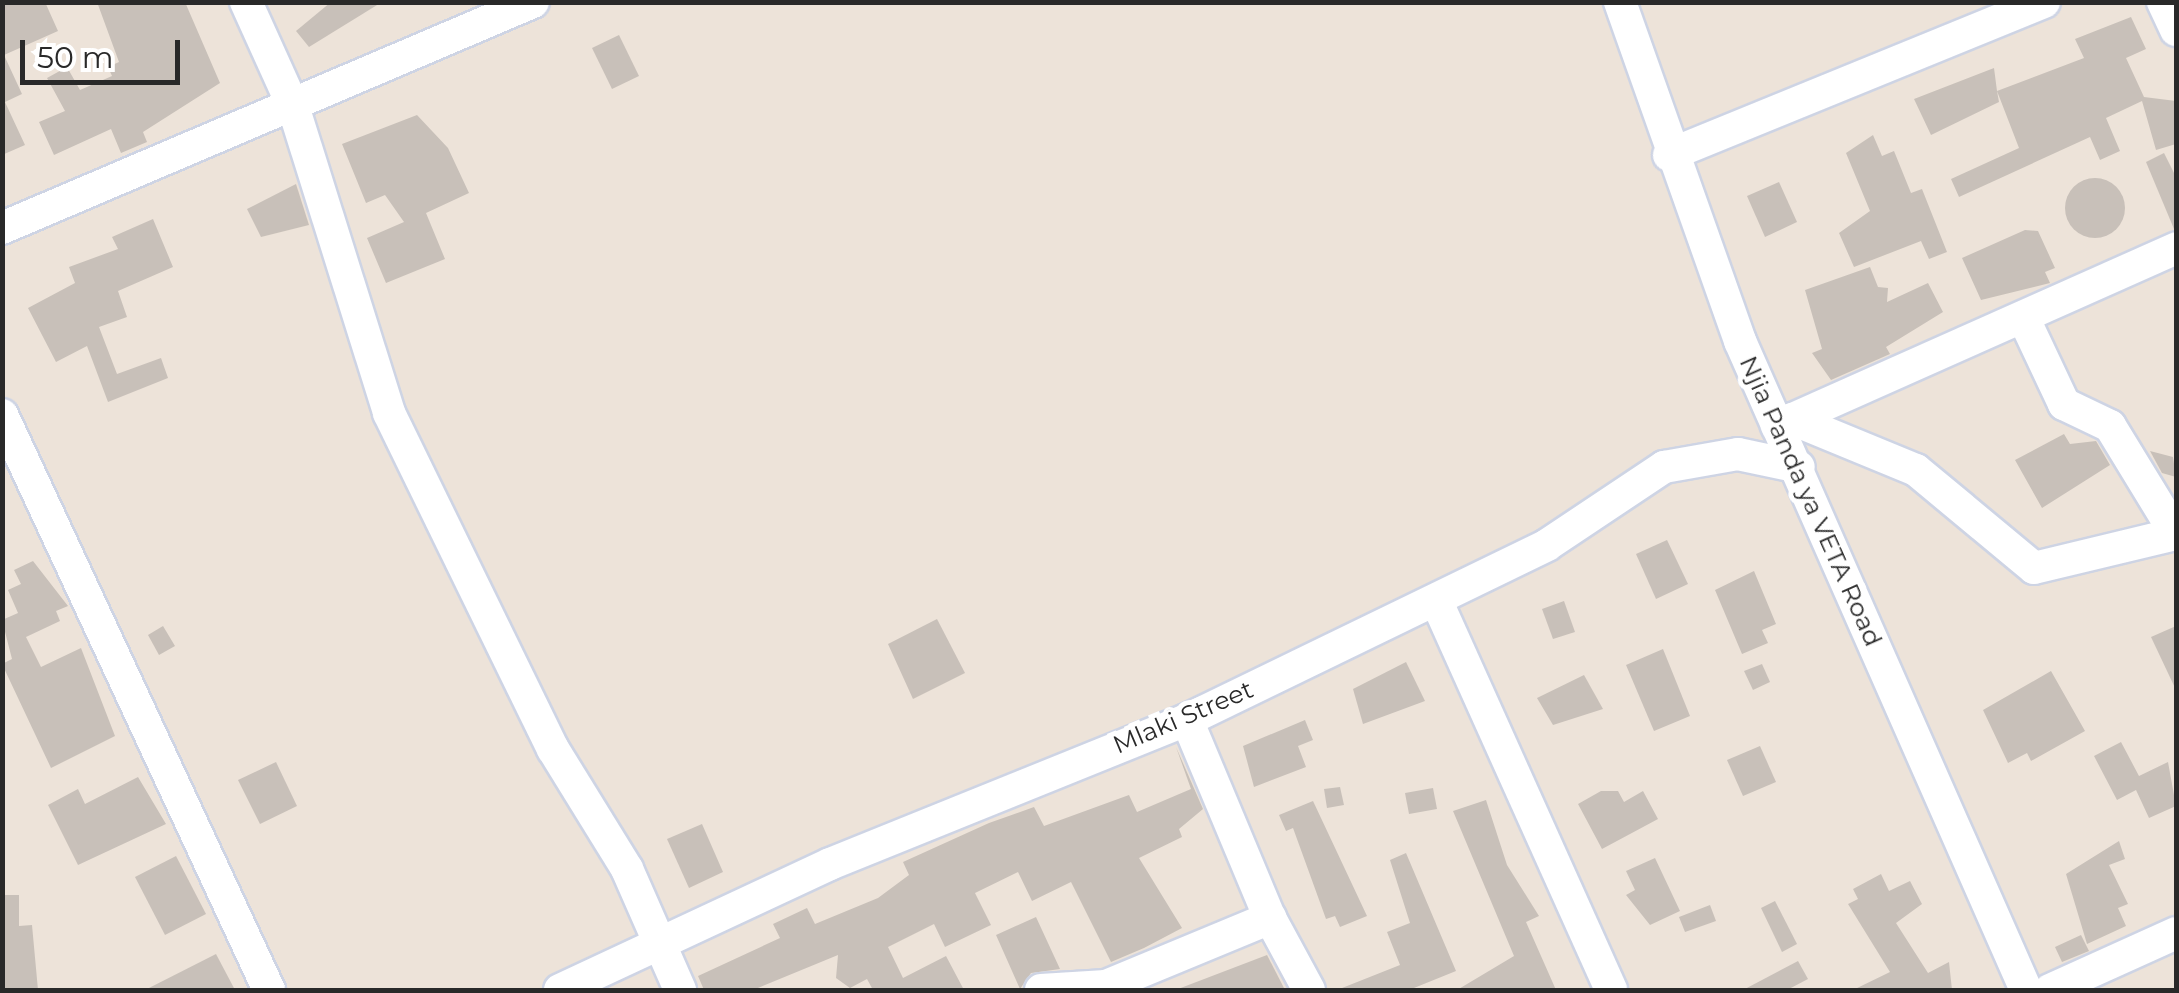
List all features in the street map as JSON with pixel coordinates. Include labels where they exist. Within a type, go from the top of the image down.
[{"type":"street","points":[[246,2],[293,106],[389,413],[680,990]]},
{"type":"street","points":[[2,228],[532,2]]},
{"type":"street","name":"Njia Panda ya VETA Road","points":[[1620,2],[1669,155],[1784,422],[1799,468],[2026,990]]},
{"type":"street","points":[[1669,155],[2044,2]]},
{"type":"street","points":[[2163,2],[2176,30]]},
{"type":"street","points":[[1784,422],[1849,387],[2025,321],[2176,248]]},
{"type":"street","points":[[1784,422],[1916,470],[2034,568],[2176,534],[2110,426],[2064,404],[2025,321]]},
{"type":"street","points":[[2,415],[8,458],[269,990]]},
{"type":"street","name":"Mlaki Street","points":[[560,990],[830,864],[1186,720],[1436,600],[1677,463],[1752,454],[1799,468]]},
{"type":"street","points":[[1436,600],[1611,990]]},
{"type":"street","points":[[1186,720],[1270,918],[1309,990]]},
{"type":"street","points":[[1040,990],[1106,986],[1270,918]]},
{"type":"street","points":[[2050,990],[2176,933]]},
{"type":"building","points":[[2,2],[45,2],[58,31],[4,55],[22,94],[5,102],[25,145],[2,155]]},
{"type":"building","points":[[97,2],[185,2],[220,83],[143,132],[147,142],[121,153],[111,129],[54,155],[39,122],[65,111],[47,78],[67,67],[80,90],[112,76],[108,67],[119,62]]},
{"type":"building","points":[[331,2],[382,2],[309,47],[296,31]]},
{"type":"building","points":[[2131,17],[2146,49],[2126,58],[2144,97],[2176,101],[2176,144],[2156,150],[2142,101],[2106,118],[2120,151],[2100,160],[2090,137],[1959,197],[1951,179],[2019,148],[1997,91],[2084,58],[2075,39]]},
{"type":"building","points":[[619,35],[639,76],[612,89],[592,48]]},
{"type":"building","points":[[1994,68],[1999,102],[1931,135],[1914,99]]},
{"type":"building","points":[[417,115],[448,148],[469,193],[426,213],[445,259],[386,283],[367,238],[404,222],[385,195],[366,203],[342,144]]},
{"type":"building","points":[[1873,135],[1882,156],[1894,151],[1911,193],[1922,189],[1947,252],[1929,259],[1921,241],[1854,267],[1839,233],[1870,211],[1846,153]]},
{"type":"building","points":[[2164,153],[2176,177],[2174,229],[2146,162]]},
{"type":"building","points":[[2095,178],[2116,187],[2125,208],[2116,229],[2095,238],[2074,229],[2065,208],[2074,187]]},
{"type":"building","points":[[1779,182],[1797,222],[1765,237],[1747,196]]},
{"type":"building","points":[[296,184],[309,225],[261,237],[247,209]]},
{"type":"building","points":[[153,219],[173,267],[118,291],[127,317],[99,327],[117,374],[161,358],[168,378],[108,402],[87,346],[56,362],[28,308],[75,283],[69,267],[118,249],[112,237]]},
{"type":"building","points":[[2025,230],[2038,231],[2055,268],[2045,272],[2050,283],[1981,300],[1962,258]]},
{"type":"building","points":[[1870,267],[1878,287],[1888,288],[1887,302],[1928,283],[1943,312],[1886,347],[1890,354],[1831,380],[1812,353],[1822,349],[1805,290]]},
{"type":"building","points":[[2064,434],[2070,444],[2096,441],[2110,465],[2042,508],[2015,460]]},
{"type":"building","points":[[2150,451],[2173,457],[2176,477],[2162,473]]},
{"type":"building","points":[[1667,540],[1688,584],[1656,599],[1636,554]]},
{"type":"building","points":[[33,561],[68,606],[56,611],[60,621],[26,637],[41,667],[81,648],[115,736],[51,768],[2,664],[12,659],[2,620],[18,613],[8,590],[21,584],[14,570]]},
{"type":"building","points":[[1754,571],[1776,624],[1762,630],[1768,643],[1742,654],[1715,590]]},
{"type":"building","points":[[1564,601],[1575,632],[1553,639],[1542,609]]},
{"type":"building","points":[[937,619],[965,673],[913,699],[888,644]]},
{"type":"building","points":[[163,626],[175,646],[159,655],[148,635]]},
{"type":"building","points":[[2176,626],[2176,690],[2151,637]]},
{"type":"building","points":[[1663,649],[1690,716],[1654,731],[1626,665]]},
{"type":"building","points":[[1406,662],[1425,701],[1363,724],[1353,689]]},
{"type":"building","points":[[1762,664],[1770,682],[1753,690],[1744,671]]},
{"type":"building","points":[[2051,671],[2085,731],[2031,761],[2027,753],[2008,763],[1983,710]]},
{"type":"building","points":[[1584,675],[1603,709],[1553,725],[1537,698]]},
{"type":"building","points":[[1305,720],[1313,740],[1298,746],[1306,767],[1254,787],[1243,746]]},
{"type":"building","points":[[2121,742],[2139,776],[2168,762],[2176,806],[2149,818],[2136,790],[2117,800],[2094,756]]},
{"type":"building","points":[[1760,746],[1776,782],[1743,796],[1727,760]]},
{"type":"building","points":[[1176,747],[1203,809],[1179,829],[1182,837],[1139,858],[1182,928],[1144,948],[1111,962],[1071,882],[1032,901],[1018,872],[975,893],[991,925],[945,947],[934,924],[888,947],[903,978],[946,956],[964,990],[873,990],[867,979],[850,988],[836,978],[838,955],[753,990],[704,990],[698,976],[780,938],[773,924],[807,908],[815,924],[878,898],[909,875],[903,862],[989,823],[1034,807],[1044,826],[1129,795],[1137,812],[1191,789]]},
{"type":"building","points":[[276,762],[297,806],[260,824],[238,780]]},
{"type":"building","points":[[138,777],[166,824],[78,865],[48,805],[78,789],[85,804]]},
{"type":"building","points":[[1340,787],[1344,805],[1327,808],[1324,789]]},
{"type":"building","points":[[1433,788],[1437,809],[1409,814],[1405,793]]},
{"type":"building","points":[[1601,791],[1618,791],[1624,802],[1643,791],[1658,819],[1602,849],[1578,804]]},
{"type":"building","points":[[1486,800],[1507,865],[1539,916],[1526,922],[1556,990],[1457,990],[1514,956],[1453,811]]},
{"type":"building","points":[[1313,801],[1367,916],[1340,927],[1335,916],[1326,919],[1293,828],[1286,831],[1279,815]]},
{"type":"building","points":[[702,824],[723,872],[689,888],[667,839]]},
{"type":"building","points":[[2119,841],[2125,859],[2109,865],[2128,904],[2118,908],[2126,926],[2087,944],[2066,874]]},
{"type":"building","points":[[1406,853],[1456,971],[1409,990],[1337,990],[1400,965],[1387,932],[1410,923],[1390,860]]},
{"type":"building","points":[[176,856],[206,914],[165,935],[135,877]]},
{"type":"building","points":[[1655,858],[1680,911],[1650,925],[1626,895],[1635,890],[1626,871]]},
{"type":"building","points":[[1881,874],[1889,891],[1910,881],[1922,904],[1896,923],[1928,973],[1949,962],[1952,990],[1853,990],[1890,972],[1848,904],[1858,899],[1853,889]]},
{"type":"building","points":[[2,895],[19,895],[19,926],[32,925],[38,990],[2,990]]},
{"type":"building","points":[[1775,901],[1797,944],[1782,952],[1761,908]]},
{"type":"building","points":[[1710,905],[1716,921],[1685,932],[1679,917]]},
{"type":"building","points":[[1036,917],[1060,969],[1031,973],[1020,989],[996,935]]},
{"type":"building","points":[[2081,935],[2089,951],[2062,962],[2055,947]]},
{"type":"building","points":[[216,954],[235,990],[145,990]]},
{"type":"building","points":[[1267,955],[1285,990],[1178,990],[1178,989]]},
{"type":"building","points":[[1798,961],[1808,979],[1787,990],[1743,990]]}]
